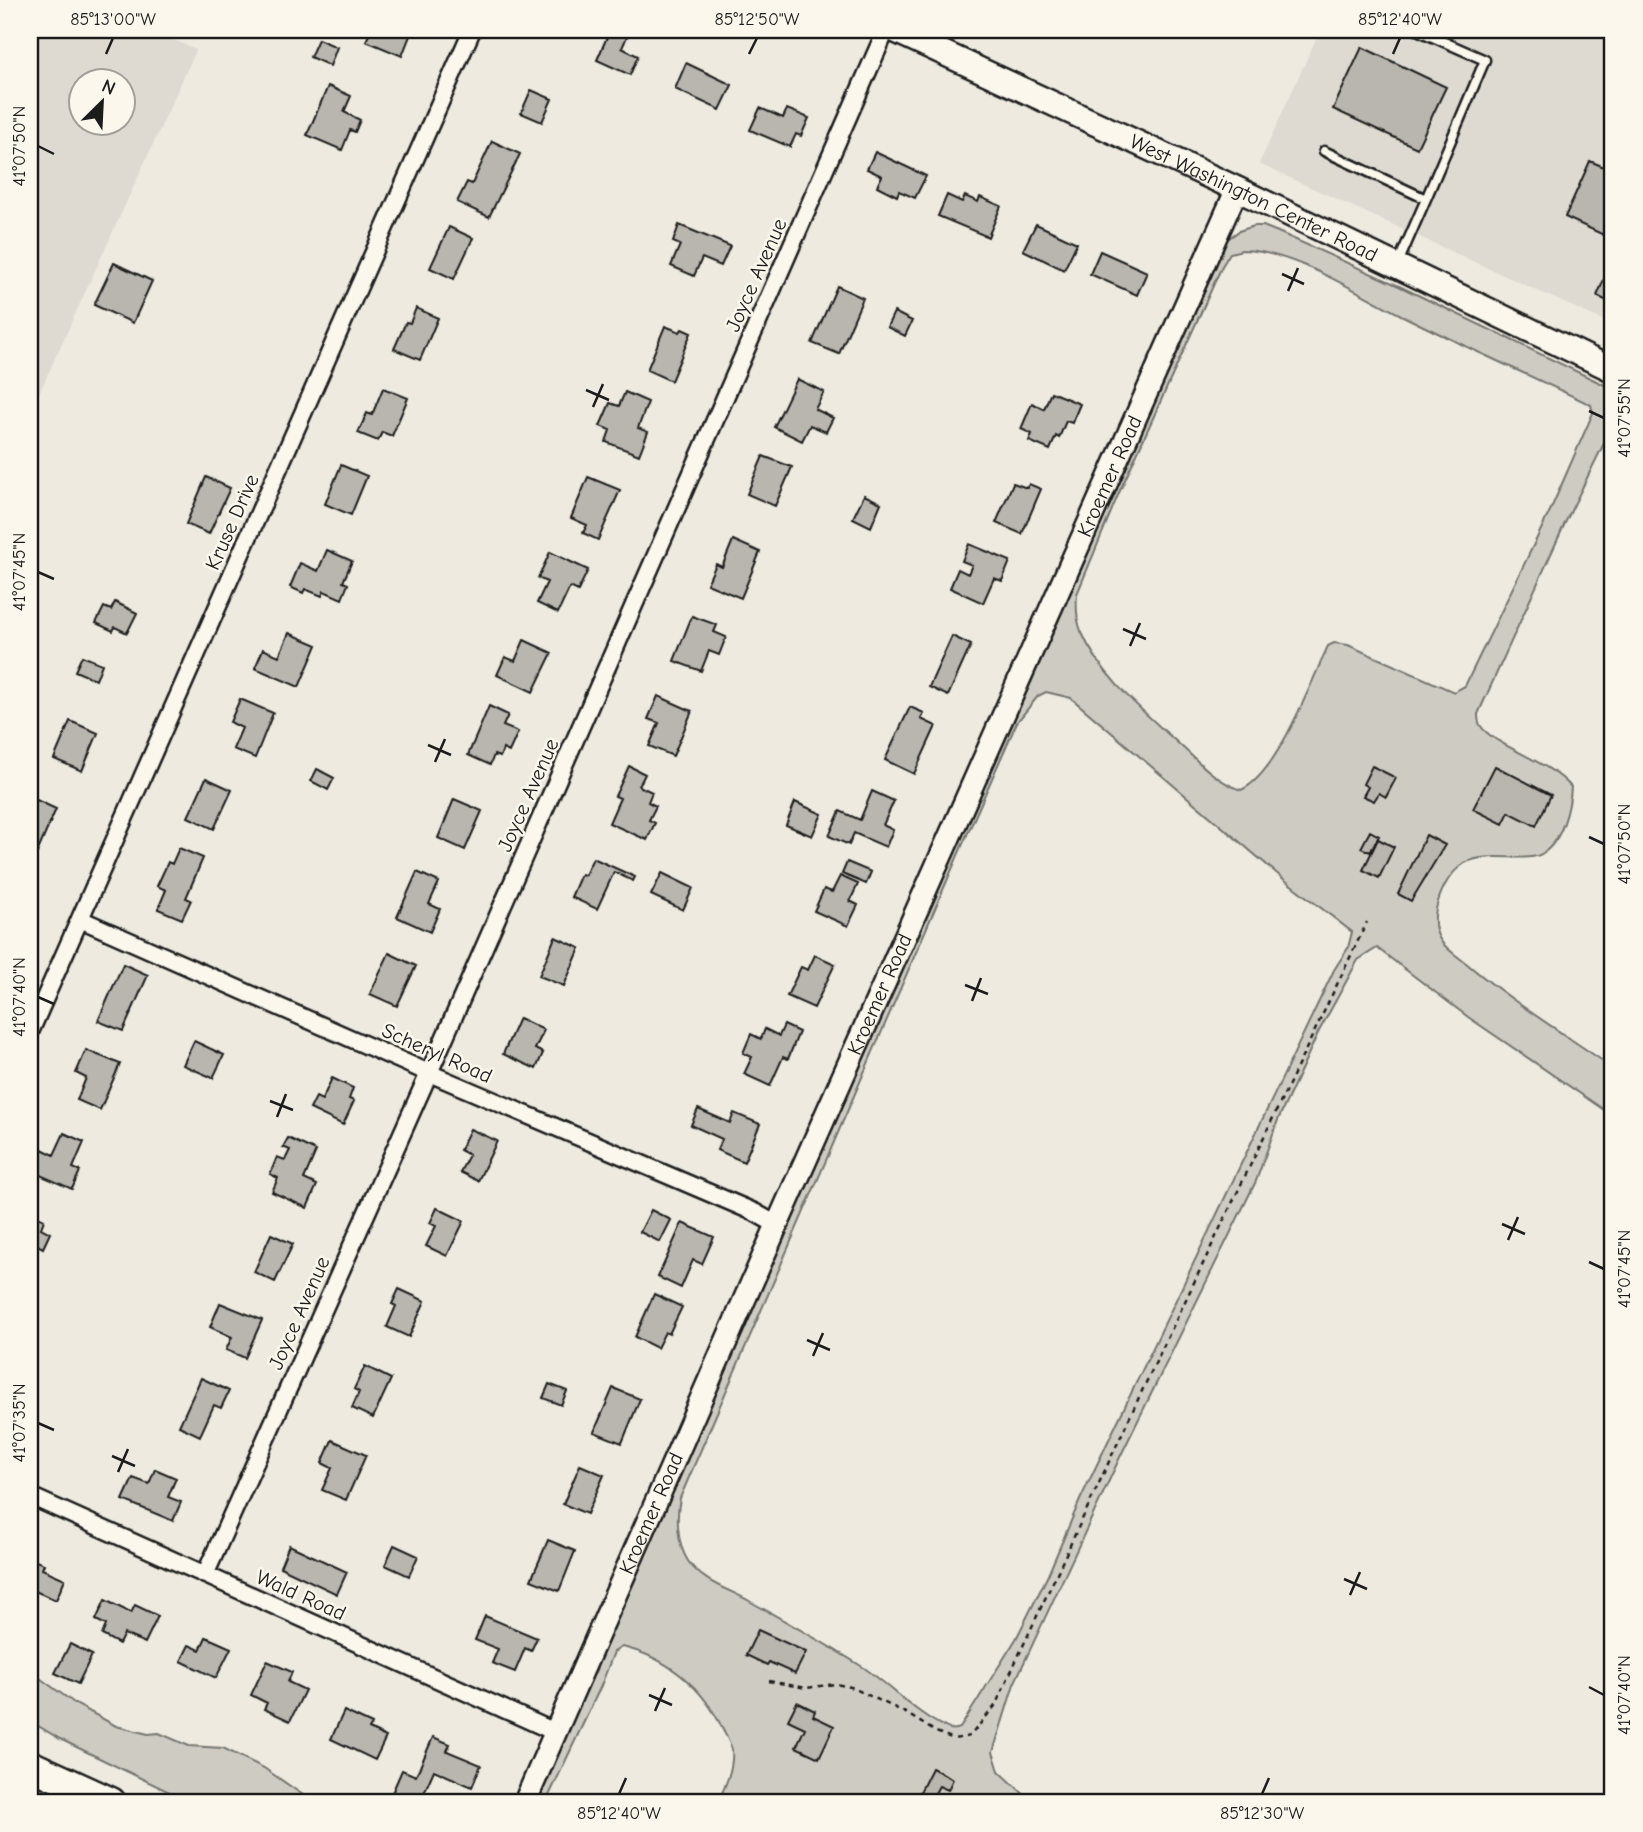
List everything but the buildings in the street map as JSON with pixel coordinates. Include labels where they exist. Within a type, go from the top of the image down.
[{"type":"highway","points":[[30,1765],[111,1802]]},
{"type":"main road","name":"West Washington Center Road","points":[[894,30],[1237,189],[1613,370]]},
{"type":"street","name":"Kruse Drive","points":[[30,1032],[472,30]]},
{"type":"street","name":"Joyce Avenue","points":[[205,1575],[429,1073],[886,30]]},
{"type":"street","name":"Kroemer Road","points":[[525,1802],[777,1225],[1237,189]]},
{"type":"street","name":"Scheryl Road","points":[[80,919],[777,1225]]},
{"type":"street","name":"Wald Road","points":[[30,1496],[555,1732]]},
{"type":"lane","points":[[1396,266],[1485,60],[1417,30]]},
{"type":"lane","points":[[1324,151],[1426,199]]},
{"type":"path","points":[[769,1681],[806,1688],[835,1685],[851,1687],[954,1739],[970,1736],[995,1706],[1141,1393],[1367,922]]},
{"type":"shaded area","points":[[30,30],[152,30],[196,50],[30,413]]},
{"type":"shaded area","points":[[1320,30],[1613,30],[1613,325],[1259,164]]},
{"type":"shaded area","points":[[1263,226],[1278,232],[1399,286],[1613,389],[1613,429],[1566,521],[1478,714],[1478,721],[1487,733],[1550,769],[1571,787],[1564,823],[1550,848],[1536,856],[1484,858],[1465,863],[1444,886],[1435,918],[1439,938],[1451,952],[1520,1004],[1613,1068],[1613,1116],[1468,1017],[1377,948],[1358,960],[1318,1033],[1278,1120],[1256,1181],[1121,1455],[1014,1684],[993,1752],[999,1771],[1032,1802],[718,1802],[732,1763],[732,1750],[715,1715],[695,1688],[682,1676],[654,1658],[622,1647],[614,1652],[600,1688],[546,1802],[536,1802],[926,912],[1225,241],[1239,231]],"holes":[[[1242,250],[1262,252],[1304,265],[1403,316],[1591,405],[1593,413],[1550,511],[1465,686],[1454,692],[1348,645],[1334,643],[1328,646],[1280,747],[1254,781],[1241,790],[1224,782],[1201,764],[1138,707],[1112,679],[1081,631],[1076,603],[1077,594],[1118,495],[1222,266],[1230,253]],[[1046,692],[1071,698],[1281,877],[1352,932],[1348,948],[1334,970],[1016,1639],[960,1728],[952,1729],[923,1714],[858,1664],[701,1575],[684,1554],[678,1530],[678,1513],[680,1498],[1017,722],[1038,696]]]},
{"type":"shaded area","points":[[30,1671],[77,1705],[116,1726],[148,1734],[159,1733],[189,1746],[223,1748],[264,1768],[313,1802],[190,1802],[60,1739],[30,1721]]}]
